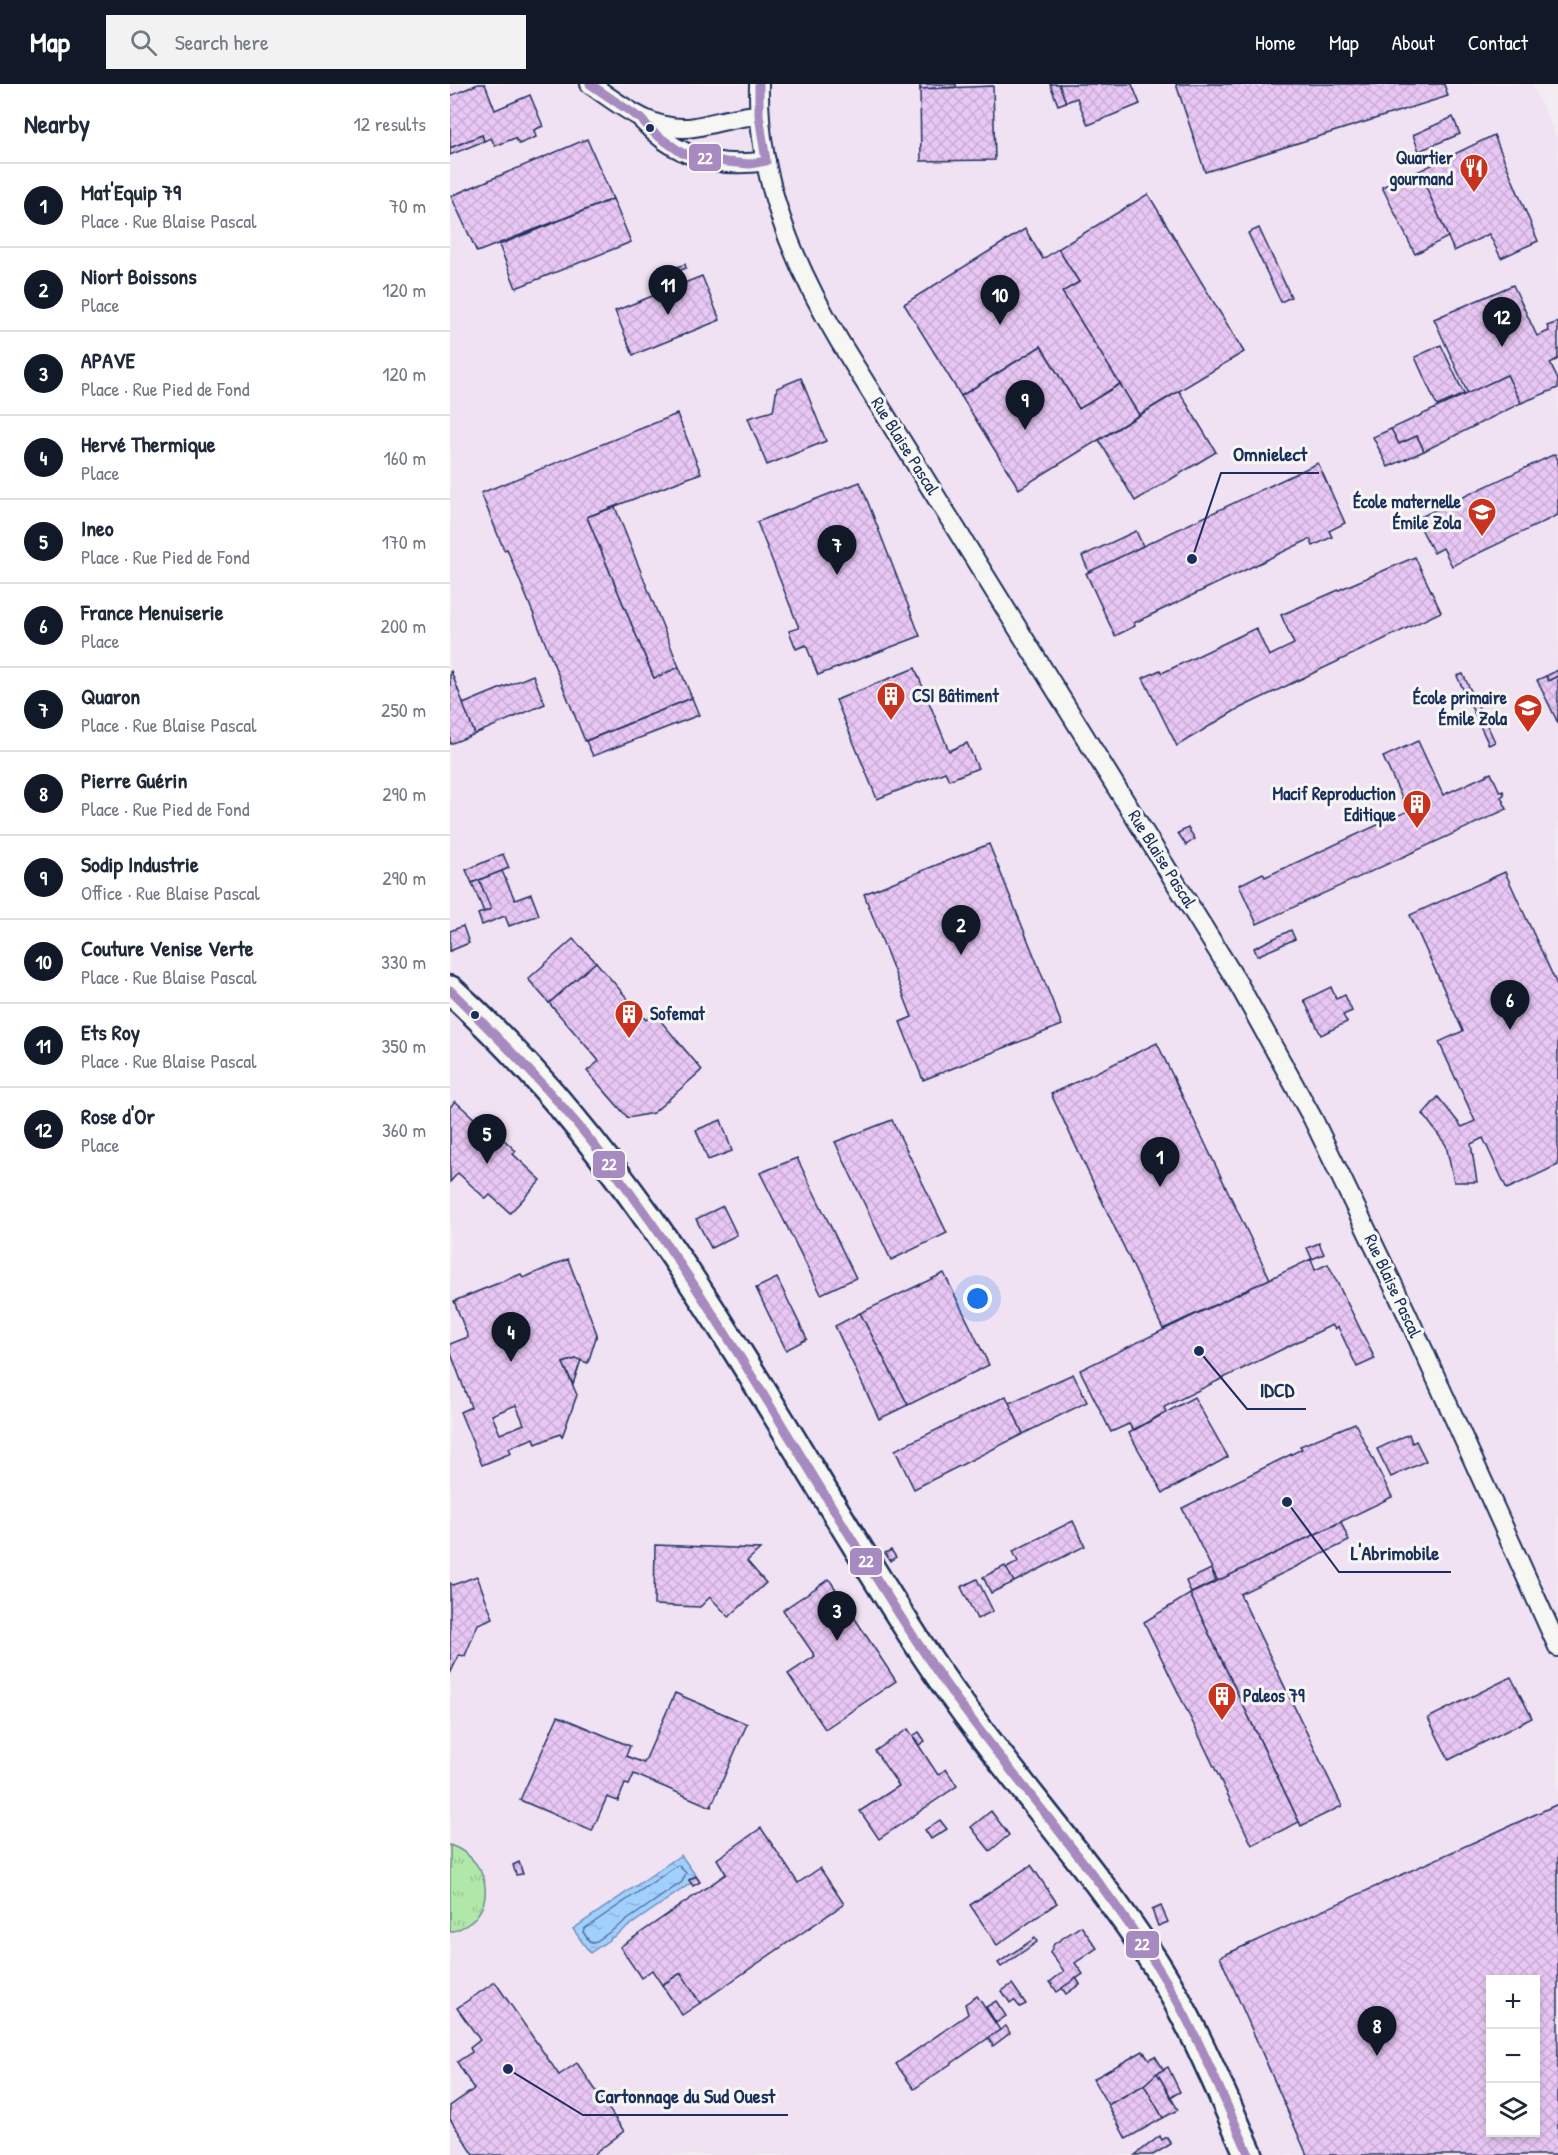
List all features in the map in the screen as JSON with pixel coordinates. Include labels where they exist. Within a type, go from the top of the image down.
[{"type":"main road","points":[[450,990],[499,1035],[545,1086],[614,1170],[675,1254],[947,1686],[1107,1893],[1156,1965],[1193,2032],[1249,2155]]},
{"type":"street","points":[[590,84],[641,118],[655,134],[682,153],[742,163],[766,161]]},
{"type":"street","name":"Rue Blaise Pascal","points":[[759,84],[759,115],[766,161],[784,229],[798,266],[816,302],[1239,985],[1313,1119],[1406,1312],[1558,1647]]},
{"type":"street","points":[[641,118],[676,128],[759,115]]},
{"type":"shaded area","points":[[450,84],[1532,84],[1558,140],[1558,2155],[450,2155]]},
{"type":"green space","points":[[450,1845],[465,1853],[476,1864],[483,1876],[485,1890],[483,1903],[477,1916],[466,1925],[450,1932]]},
{"type":"water","points":[[681,1855],[696,1876],[689,1880],[691,1883],[590,1953],[573,1929]]},
{"type":"building","points":[[478,84],[485,84],[495,110],[530,95],[543,126],[534,130],[536,137],[519,144],[515,138],[495,146],[491,138],[484,141],[482,135],[450,148],[450,96]]},
{"type":"building","points":[[920,84],[956,84],[956,87],[920,89]]},
{"type":"building","points":[[1050,84],[1059,84],[1066,102],[1058,105]]},
{"type":"building","points":[[1059,84],[1132,84],[1140,104],[1088,125],[1077,98],[1066,102]]},
{"type":"building","points":[[1176,84],[1444,84],[1448,96],[1205,172]]},
{"type":"building","points":[[993,86],[995,160],[921,161],[920,89]]},
{"type":"building","points":[[1453,117],[1460,134],[1419,151],[1413,135]]},
{"type":"building","points":[[482,135],[484,141],[450,155],[450,148]]},
{"type":"building","name":"Quartier gourmand","points":[[1494,135],[1538,241],[1501,258],[1489,234],[1454,251],[1419,171]]},
{"type":"building","points":[[587,139],[613,199],[477,252],[451,196]]},
{"type":"building","points":[[1419,171],[1448,237],[1415,254],[1382,187]]},
{"type":"building","points":[[1148,194],[1244,352],[1139,415],[1062,292],[1079,282],[1058,249]]},
{"type":"building","points":[[613,199],[631,242],[516,288],[499,245]]},
{"type":"building","points":[[1259,228],[1291,297],[1281,302],[1248,233]]},
{"type":"building","points":[[1025,229],[1043,259],[1058,249],[1079,282],[1062,292],[1120,384],[1079,409],[1041,346],[961,396],[904,304]]},
{"type":"building","points":[[685,264],[686,268],[676,272],[675,268]]},
{"type":"building","points":[[702,276],[720,320],[633,355],[615,311]]},
{"type":"building","points":[[1513,285],[1537,336],[1549,331],[1547,326],[1558,322],[1558,359],[1550,363],[1558,380],[1558,388],[1521,403],[1507,375],[1468,394],[1434,319]]},
{"type":"building","points":[[1441,345],[1464,394],[1437,406],[1415,357]]},
{"type":"building","points":[[1041,346],[1079,409],[1120,384],[1139,415],[1019,489],[961,396]]},
{"type":"building","points":[[1507,375],[1521,403],[1424,451],[1417,436],[1399,444],[1391,429]]},
{"type":"building","points":[[801,378],[826,441],[767,465],[748,418],[773,411],[777,388]]},
{"type":"building","points":[[1179,391],[1216,452],[1135,501],[1099,440]]},
{"type":"building","points":[[677,414],[701,473],[587,517],[654,678],[679,667],[692,698],[585,741],[507,549],[504,550],[481,493]]},
{"type":"building","points":[[1391,429],[1399,444],[1417,436],[1424,451],[1388,467],[1373,437]]},
{"type":"building","points":[[1555,454],[1558,460],[1558,515],[1452,566],[1443,548],[1434,553],[1416,519]]},
{"type":"building","points":[[1318,463],[1345,523],[1329,531],[1332,537],[1313,546],[1310,539],[1134,623],[1135,626],[1115,636],[1086,573]]},
{"type":"building","points":[[860,482],[920,636],[818,675],[806,645],[796,649],[789,631],[799,628],[757,522]]},
{"type":"building","points":[[615,507],[679,667],[654,678],[587,517]]},
{"type":"building","points":[[1136,531],[1143,546],[1089,572],[1082,556]]},
{"type":"building","points":[[1415,557],[1441,612],[1236,710],[1177,746],[1143,678],[1160,670],[1162,673],[1256,628],[1269,656],[1294,644],[1281,615]]},
{"type":"building","name":"CSI Bâtiment","points":[[915,668],[949,751],[967,743],[978,768],[949,780],[945,772],[877,799],[836,700]]},
{"type":"building","points":[[1558,670],[1558,676],[1548,681],[1546,676]]},
{"type":"building","points":[[450,672],[475,734],[450,744]]},
{"type":"building","points":[[1463,674],[1495,742],[1489,745],[1457,676]]},
{"type":"building","points":[[533,675],[545,704],[475,734],[463,704]]},
{"type":"building","points":[[1546,676],[1548,681],[1558,676],[1558,723],[1537,680]]},
{"type":"building","points":[[692,698],[699,715],[593,756],[586,741]]},
{"type":"building","name":"Macif Reproduction Editique","points":[[1418,741],[1443,795],[1491,773],[1500,792],[1503,791],[1504,795],[1501,797],[1507,809],[1257,924],[1239,885],[1263,873],[1265,877],[1408,811],[1383,757]]},
{"type":"building","points":[[1188,828],[1195,839],[1186,845],[1178,833]]},
{"type":"building","points":[[989,844],[1062,1025],[923,1080],[900,1022],[912,1017],[864,894]]},
{"type":"building","points":[[503,854],[509,868],[472,883],[466,870]]},
{"type":"building","points":[[502,871],[515,900],[531,894],[539,915],[509,926],[505,916],[482,925],[478,914],[491,909],[479,880]]},
{"type":"building","points":[[1505,872],[1558,987],[1558,1165],[1507,1189],[1483,1138],[1471,1144],[1477,1182],[1454,1182],[1446,1145],[1423,1114],[1438,1097],[1462,1127],[1475,1121],[1439,1042],[1463,1031],[1410,915]]},
{"type":"building","points":[[479,880],[491,909],[484,912],[472,883]]},
{"type":"building","points":[[463,926],[469,943],[450,951],[450,931]]},
{"type":"building","points":[[1291,930],[1295,939],[1257,956],[1254,948]]},
{"type":"building","points":[[573,939],[596,962],[549,1003],[528,979]]},
{"type":"building","name":"Sofemat","points":[[596,962],[646,1020],[654,1013],[702,1070],[653,1113],[628,1118],[587,1071],[599,1061],[549,1003]]},
{"type":"building","points":[[1331,987],[1336,999],[1345,995],[1352,1011],[1343,1015],[1347,1022],[1321,1035],[1304,1000]]},
{"type":"building","points":[[1157,1043],[1270,1279],[1163,1329],[1051,1094]]},
{"type":"building","points":[[455,1101],[499,1141],[502,1138],[516,1151],[513,1154],[541,1180],[510,1213],[490,1195],[486,1199],[458,1173],[450,1182],[450,1107]]},
{"type":"building","points":[[721,1120],[732,1151],[708,1160],[696,1130]]},
{"type":"building","points":[[892,1120],[947,1233],[891,1260],[835,1142]]},
{"type":"building","points":[[797,1158],[856,1278],[821,1294],[760,1173]]},
{"type":"building","points":[[723,1206],[737,1235],[711,1248],[696,1219]]},
{"type":"building","points":[[1319,1243],[1324,1254],[1312,1259],[1307,1248]]},
{"type":"building","points":[[568,1259],[597,1334],[588,1363],[576,1359],[563,1363],[577,1395],[562,1437],[560,1434],[536,1444],[534,1438],[509,1448],[511,1453],[482,1465],[460,1412],[471,1407],[450,1351],[450,1344],[468,1337],[454,1301],[521,1274],[523,1278]],"holes":[[[516,1405],[524,1424],[500,1434],[492,1415]]]},
{"type":"building","points":[[1311,1259],[1315,1270],[1328,1264],[1375,1359],[1357,1367],[1338,1327],[1335,1329],[1332,1325],[1164,1407],[1166,1412],[1133,1430],[1129,1424],[1111,1432],[1080,1370]]},
{"type":"building","points":[[944,1273],[989,1365],[908,1405],[860,1313]]},
{"type":"building","points":[[777,1278],[807,1339],[786,1350],[756,1288]]},
{"type":"building","points":[[860,1313],[908,1405],[879,1419],[835,1326]]},
{"type":"building","points":[[576,1359],[581,1360],[573,1384],[563,1363]]},
{"type":"building","points":[[1073,1374],[1087,1402],[1023,1434],[1009,1403]]},
{"type":"building","points":[[1006,1396],[1023,1434],[914,1489],[895,1450]]},
{"type":"building","points":[[1194,1397],[1228,1457],[1163,1493],[1129,1433]]},
{"type":"building","points":[[1355,1423],[1392,1497],[1218,1581],[1182,1508],[1302,1449],[1300,1446]]},
{"type":"building","points":[[1409,1434],[1412,1443],[1416,1441],[1426,1461],[1391,1477],[1377,1449]]},
{"type":"building","points":[[1073,1521],[1085,1546],[1014,1582],[1005,1569],[1018,1562],[1013,1551]]},
{"type":"building","points":[[1341,1522],[1349,1541],[1240,1594],[1342,1806],[1301,1826],[1190,1594]]},
{"type":"building","points":[[655,1545],[760,1549],[747,1561],[766,1583],[729,1617],[710,1597],[700,1607],[654,1605]]},
{"type":"building","points":[[891,1550],[896,1557],[890,1561],[885,1553]]},
{"type":"building","points":[[1005,1566],[1014,1582],[991,1593],[983,1577]]},
{"type":"building","points":[[1211,1569],[1216,1581],[1191,1593],[1186,1581]]},
{"type":"building","points":[[477,1576],[493,1618],[478,1624],[465,1656],[459,1655],[450,1674],[450,1583],[453,1585]]},
{"type":"building","points":[[829,1579],[896,1681],[825,1729],[788,1674],[815,1656],[783,1610]]},
{"type":"building","points":[[977,1579],[993,1611],[977,1619],[961,1587]]},
{"type":"building","name":"Paleos 79","points":[[1190,1594],[1299,1822],[1252,1845],[1144,1622]]},
{"type":"building","points":[[1511,1677],[1532,1718],[1449,1760],[1428,1718]]},
{"type":"building","points":[[675,1693],[747,1724],[711,1807],[634,1774],[629,1785],[625,1784],[618,1801],[607,1797],[592,1831],[520,1800],[558,1716],[630,1746],[626,1756],[644,1763]]},
{"type":"building","points":[[908,1729],[938,1775],[946,1769],[957,1786],[879,1839],[860,1811],[899,1786],[875,1751]]},
{"type":"building","points":[[919,1732],[925,1741],[919,1745],[913,1736]]},
{"type":"building","points":[[1558,1804],[1558,2155],[1307,2155],[1220,1957]]},
{"type":"building","points":[[991,1811],[1009,1835],[990,1851],[971,1827]]},
{"type":"building","points":[[940,1820],[947,1829],[931,1839],[925,1830]]},
{"type":"building","points":[[761,1828],[798,1883],[820,1868],[844,1904],[700,2003],[681,1973],[662,1985],[652,1970],[641,1978],[620,1947],[726,1874],[717,1859]]},
{"type":"building","points":[[519,1862],[523,1874],[516,1875],[513,1865]]},
{"type":"building","points":[[1031,1865],[1057,1903],[997,1945],[970,1905]]},
{"type":"building","points":[[696,1876],[700,1882],[693,1886],[689,1880]]},
{"type":"building","points":[[1161,1906],[1168,1922],[1158,1926],[1152,1910]]},
{"type":"building","points":[[1081,1926],[1097,1948],[1075,1963],[1083,1974],[1057,1992],[1050,1982],[1064,1971],[1050,1953],[1054,1944]]},
{"type":"building","points":[[1035,1938],[1037,1942],[1001,1967],[998,1963]]},
{"type":"building","points":[[681,1973],[700,2003],[682,2015],[662,1985]]},
{"type":"building","points":[[1076,1978],[1080,1984],[1066,1994],[1062,1988]]},
{"type":"building","points":[[495,1982],[559,2075],[577,2063],[624,2131],[593,2155],[474,2155],[450,2119],[450,2106],[474,2089],[457,2062],[472,2052],[470,2048],[480,2040],[457,2008]]},
{"type":"building","points":[[1012,1984],[1026,2004],[1020,2007],[1014,2000],[1010,2003],[1002,1991]]},
{"type":"building","points":[[977,1996],[1000,2030],[914,2089],[896,2064],[968,2014],[965,2004]]},
{"type":"building","points":[[996,2001],[1006,2016],[996,2023],[986,2007]]},
{"type":"building","points":[[1006,2026],[1010,2033],[993,2046],[988,2038]]},
{"type":"building","points":[[1143,2051],[1149,2059],[1155,2056],[1164,2070],[1144,2085],[1108,2105],[1093,2079]]},
{"type":"building","points":[[1168,2067],[1180,2092],[1171,2097],[1157,2073]]},
{"type":"building","points":[[1157,2073],[1178,2110],[1163,2118],[1144,2085]]},
{"type":"building","points":[[1144,2085],[1163,2118],[1126,2139],[1108,2105]]},
{"type":"building","points":[[1160,2136],[1162,2140],[1167,2137],[1171,2144],[1153,2155],[1135,2155]]},
{"type":"transit line","name":"22","points":[[590,84],[641,119],[655,134],[682,153],[726,162],[750,164],[766,161],[759,115],[759,84]]},
{"type":"transit line","name":"22","points":[[450,990],[575,1121],[637,1202],[681,1265],[723,1329],[883,1590],[952,1694],[1100,1884],[1155,1963],[1194,2033],[1249,2155]]},
{"type":"place","name":"Quartier gourmand","points":[[1474,194]]},
{"type":"place","name":"Ets Roy","points":[[668,315]]},
{"type":"place","name":"Couture Venise Verte","points":[[1000,325]]},
{"type":"place","name":"Rose d'Or","points":[[1502,347]]},
{"type":"place","name":"Sodip Industrie","points":[[1025,430]]},
{"type":"place","name":"École maternelle Émile Zola","points":[[1482,538]]},
{"type":"place","name":"Omnielect","points":[[1192,559]]},
{"type":"place","name":"Quaron","points":[[837,575]]},
{"type":"place","name":"CSI Bâtiment","points":[[891,722]]},
{"type":"place","name":"École primaire Émile Zola","points":[[1528,734]]},
{"type":"place","name":"Macif Reproduction Editique","points":[[1417,830]]},
{"type":"place","name":"Niort Boissons","points":[[961,955]]},
{"type":"place","name":"France Menuiserie","points":[[1510,1030]]},
{"type":"place","name":"Sofemat","points":[[629,1040]]},
{"type":"place","name":"Ineo","points":[[487,1164]]},
{"type":"place","name":"Mat'Equip 79","points":[[1160,1187]]},
{"type":"place","name":"IDCD","points":[[1199,1351]]},
{"type":"place","name":"Hervé Thermique","points":[[511,1362]]},
{"type":"place","name":"L'Abrimobile","points":[[1287,1502]]},
{"type":"place","name":"APAVE","points":[[837,1641]]},
{"type":"place","name":"Paleos 79","points":[[1222,1722]]},
{"type":"place","name":"Pierre Guérin","points":[[1377,2056]]},
{"type":"place","name":"Cartonnage du Sud Ouest","points":[[508,2069]]}]
